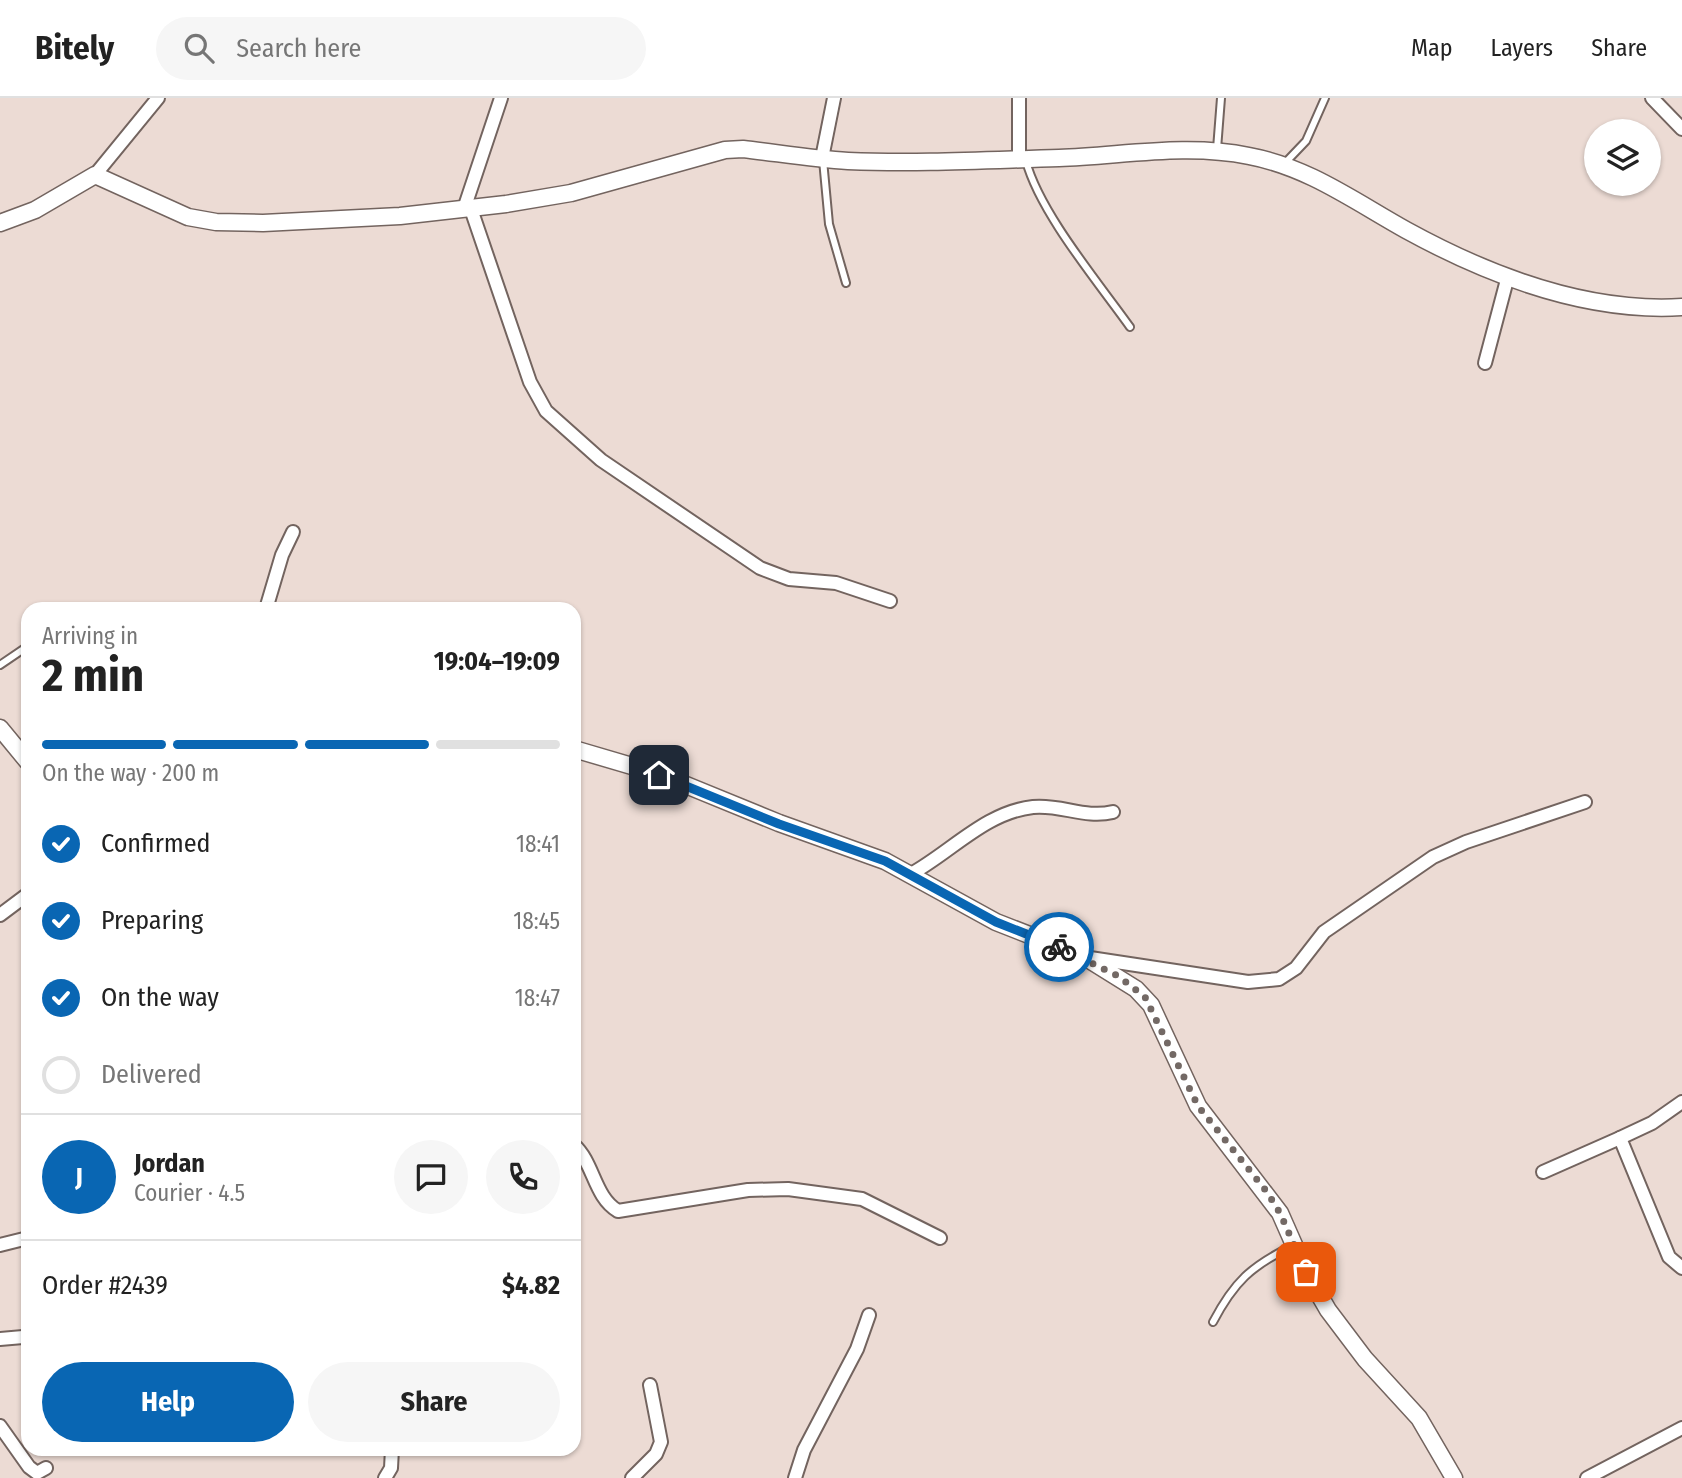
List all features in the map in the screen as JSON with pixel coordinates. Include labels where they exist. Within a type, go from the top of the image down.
[{"type":"street","points":[[0,223],[35,210],[95,175],[158,98]]},
{"type":"street","points":[[502,98],[467,209],[530,382],[546,411],[566,431],[620,474],[760,568],[789,579],[836,583],[890,601]]},
{"type":"street","points":[[822,158],[834,98]]},
{"type":"street","points":[[1018,98],[1022,159]]},
{"type":"street","points":[[1652,98],[1682,129]]},
{"type":"street","points":[[95,175],[169,211],[216,222],[369,218],[467,209],[571,192],[726,150],[743,149],[822,158],[1022,159],[1217,151],[1284,164],[1326,182],[1467,261],[1508,276],[1617,305],[1682,307]]},
{"type":"street","points":[[1485,363],[1508,276]]},
{"type":"street","points":[[268,602],[282,555],[293,532]]},
{"type":"street","points":[[0,728],[21,754]]},
{"type":"street","points":[[581,751],[669,778],[779,824],[885,861],[996,922],[1083,957],[1136,989],[1151,1005],[1198,1106],[1267,1192],[1317,1292],[1343,1332],[1419,1418],[1454,1478]]},
{"type":"street","points":[[1083,957],[1229,980],[1259,982],[1279,979],[1296,968],[1324,932],[1433,857],[1466,842],[1585,802]]},
{"type":"street","points":[[911,874],[943,856],[988,822],[1014,810],[1046,806],[1086,815],[1113,812]]},
{"type":"street","points":[[0,915],[21,899]]},
{"type":"street","points":[[1544,1172],[1651,1123],[1682,1102]]},
{"type":"street","points":[[1620,1138],[1669,1257],[1682,1268]]},
{"type":"street","points":[[581,1154],[606,1200],[618,1211],[748,1191],[788,1189],[862,1199],[940,1238]]},
{"type":"street","points":[[0,1245],[21,1240]]},
{"type":"street","points":[[795,1478],[804,1450],[858,1349],[869,1315]]},
{"type":"street","points":[[0,1339],[21,1337]]},
{"type":"street","points":[[632,1478],[660,1447],[661,1433],[650,1385]]},
{"type":"street","points":[[0,1426],[21,1456]]},
{"type":"street","points":[[1587,1478],[1682,1428]]},
{"type":"street","points":[[21,1456],[37,1473],[46,1468]]},
{"type":"street","points":[[385,1478],[391,1468],[392,1456]]},
{"type":"lane","points":[[1217,151],[1221,98]]},
{"type":"lane","points":[[1284,164],[1306,141],[1325,98]]},
{"type":"lane","points":[[822,158],[829,224],[846,283]]},
{"type":"lane","points":[[1022,159],[1061,228],[1130,327]]},
{"type":"lane","points":[[0,665],[21,651]]},
{"type":"lane","points":[[1213,1322],[1225,1299],[1252,1268],[1293,1245]]},
{"type":"way so far","points":[[1059,947],[1118,976],[1145,997],[1198,1106],[1267,1192],[1280,1213],[1306,1272]]},
{"type":"route","points":[[659,775],[779,824],[885,861],[996,922],[1059,947]]}]
